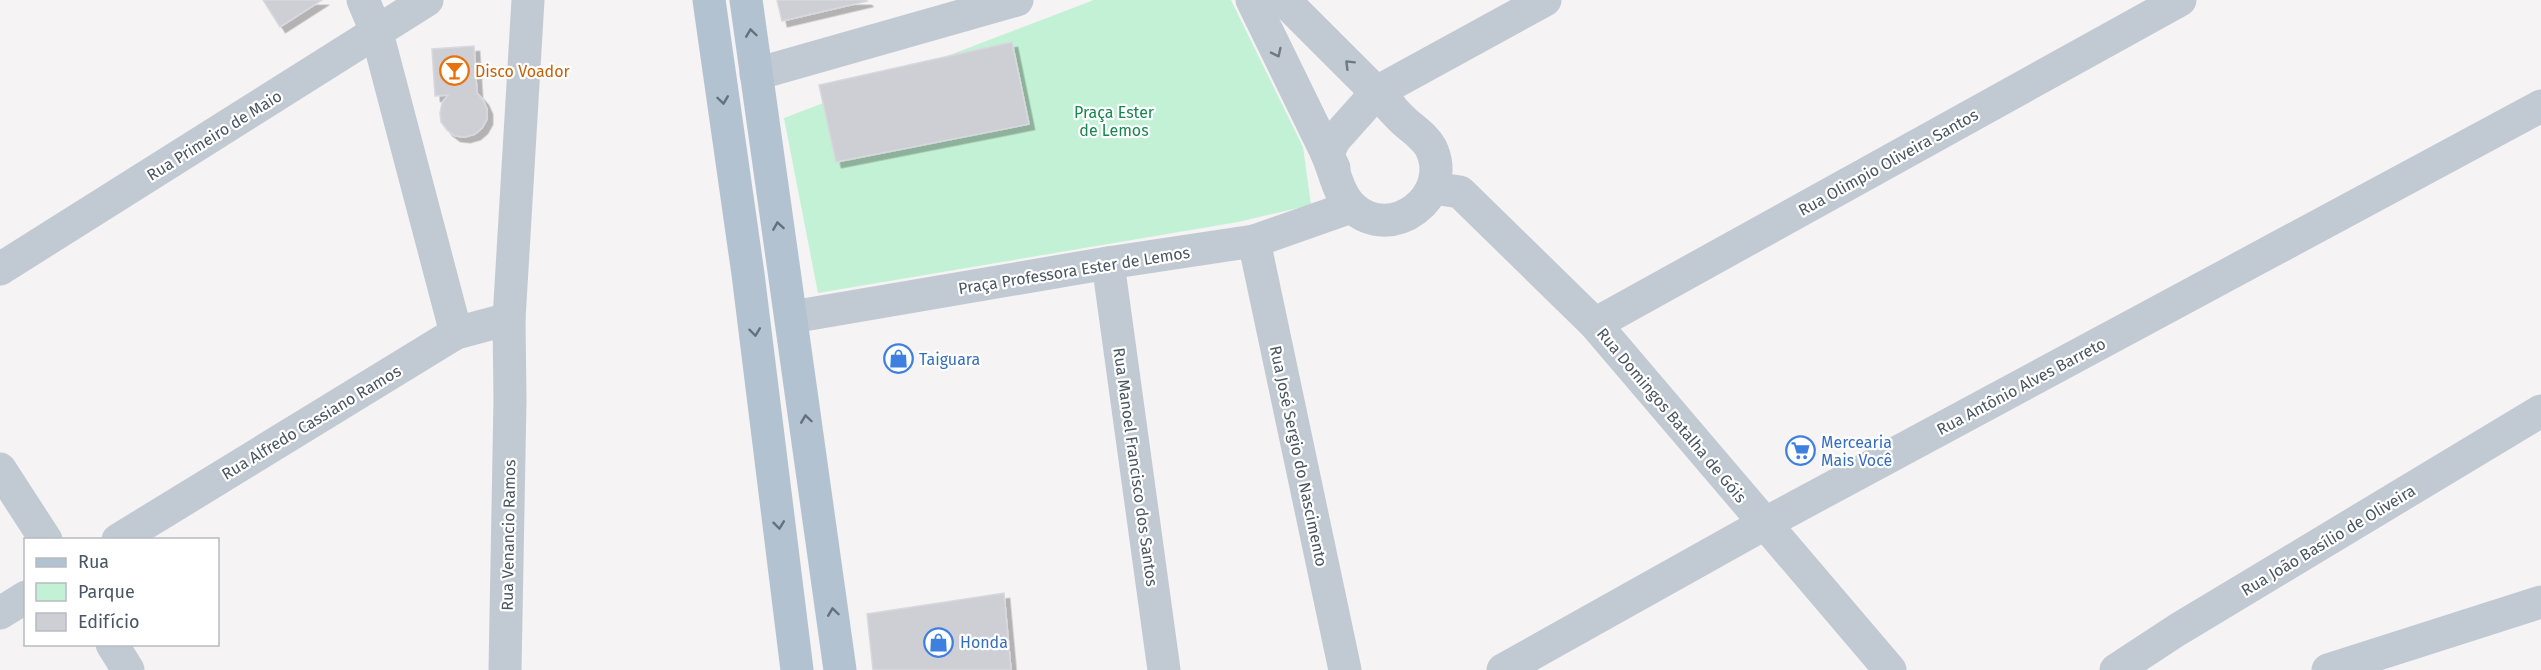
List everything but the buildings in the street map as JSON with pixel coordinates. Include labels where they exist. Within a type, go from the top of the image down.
[{"type":"main road","points":[[709,0],[748,274],[797,670]]},
{"type":"main road","points":[[746,0],[840,670]]},
{"type":"street","points":[[363,0],[377,33],[456,333]]},
{"type":"street","name":"Rua Primeiro de Maio","points":[[0,269],[427,0]]},
{"type":"street","name":"Rua Venancio Ramos","points":[[505,670],[510,400],[509,319],[528,0]]},
{"type":"street","points":[[756,74],[1017,0]]},
{"type":"street","points":[[1252,0],[1332,164],[1340,192],[1352,207],[1364,216],[1381,221],[1397,220],[1412,213],[1425,202],[1433,188],[1436,168],[1431,148],[1284,0]]},
{"type":"street","points":[[1332,164],[1335,139],[1377,92],[1515,7],[1545,0]]},
{"type":"street","name":"Rua Olimpio Oliveira Santos","points":[[1595,324],[2180,0]]},
{"type":"street","name":"Rua Antônio Alves Barreto","points":[[1503,670],[1541,662],[1764,524],[2541,106]]},
{"type":"street","name":"Rua Domingos Batalha de Góis","points":[[1433,188],[1460,192],[1595,324],[1890,670]]},
{"type":"street","name":"Praça Professora Ester de Lemos","points":[[792,317],[1108,263],[1254,241],[1352,207]]},
{"type":"street","name":"Rua José Sergio do Nascimento","points":[[1254,241],[1345,670]]},
{"type":"street","name":"Rua Manoel Francisco dos Santos","points":[[1108,263],[1164,670]]},
{"type":"street","name":"Rua Alfredo Cassiano Ramos","points":[[121,538],[456,333],[509,319]]},
{"type":"street","name":"Rua João Basílio de Oliveira","points":[[2116,670],[2177,630],[2541,411]]},
{"type":"street","points":[[0,469],[45,538]]},
{"type":"street","points":[[0,613],[24,598]]},
{"type":"street","points":[[2328,670],[2541,602]]},
{"type":"street","points":[[113,646],[128,670]]},
{"type":"green space","name":"Praça Ester de Lemos","points":[[1094,0],[1231,0],[1303,147],[1311,205],[1238,222],[818,293],[784,118]]},
{"type":"place","name":"Disco Voador","points":[[454,71]]},
{"type":"place","name":"Taiguara","points":[[898,359]]},
{"type":"place","name":"Mercearia Mais Você","points":[[1800,451]]},
{"type":"place","name":"Honda","points":[[939,642]]}]
